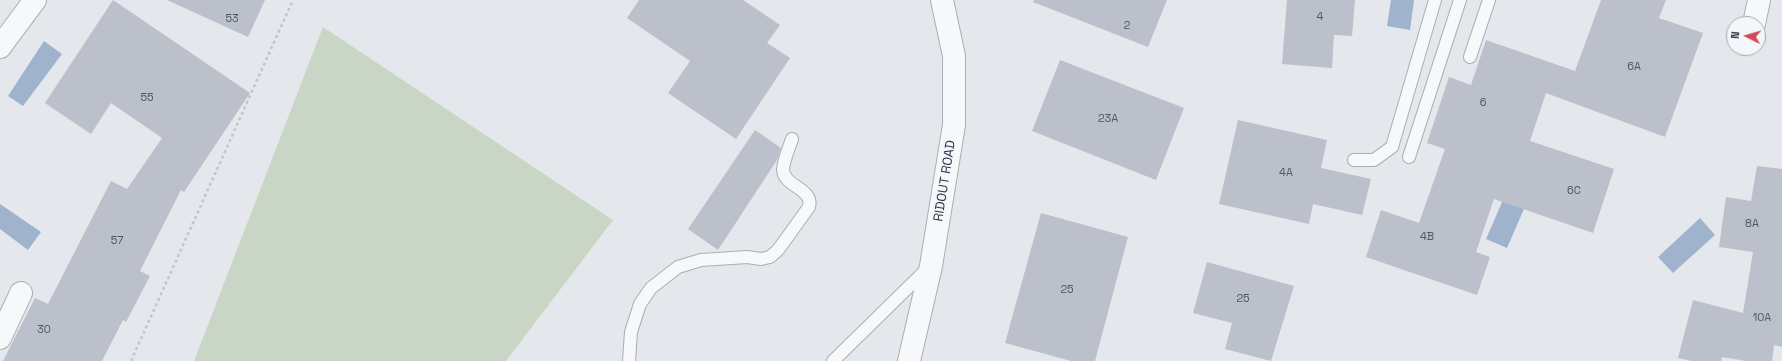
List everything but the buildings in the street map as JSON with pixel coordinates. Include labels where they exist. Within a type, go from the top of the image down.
[{"type":"street","points":[[0,47],[35,0]]},
{"type":"street","name":"RIDOUT ROAD","points":[[909,361],[931,266],[954,125],[954,56],[942,0]]},
{"type":"street","points":[[1756,16],[1759,0]]},
{"type":"street","points":[[0,338],[21,293]]},
{"type":"lane","points":[[1354,160],[1374,160],[1392,148],[1435,0]]},
{"type":"lane","points":[[1410,157],[1460,0]]},
{"type":"lane","points":[[1470,57],[1489,0]]},
{"type":"lane","points":[[629,361],[631,332],[640,304],[651,288],[678,267],[701,260],[747,257],[761,259],[770,257],[778,250],[811,202],[809,197],[787,179],[784,174],[783,168],[792,139]]},
{"type":"lane","points":[[833,361],[931,266]]},
{"type":"path","points":[[131,361],[293,0]]},
{"type":"green space","points":[[323,27],[613,220],[506,361],[194,361]]},
{"type":"water","points":[[1391,0],[1414,0],[1410,30],[1387,26]]},
{"type":"water","points":[[44,41],[62,54],[23,106],[8,96]]},
{"type":"water","points":[[1506,193],[1527,202],[1507,248],[1486,239]]},
{"type":"water","points":[[0,204],[41,232],[28,250],[0,229]]},
{"type":"water","points":[[1700,218],[1715,235],[1673,273],[1658,257]]}]
